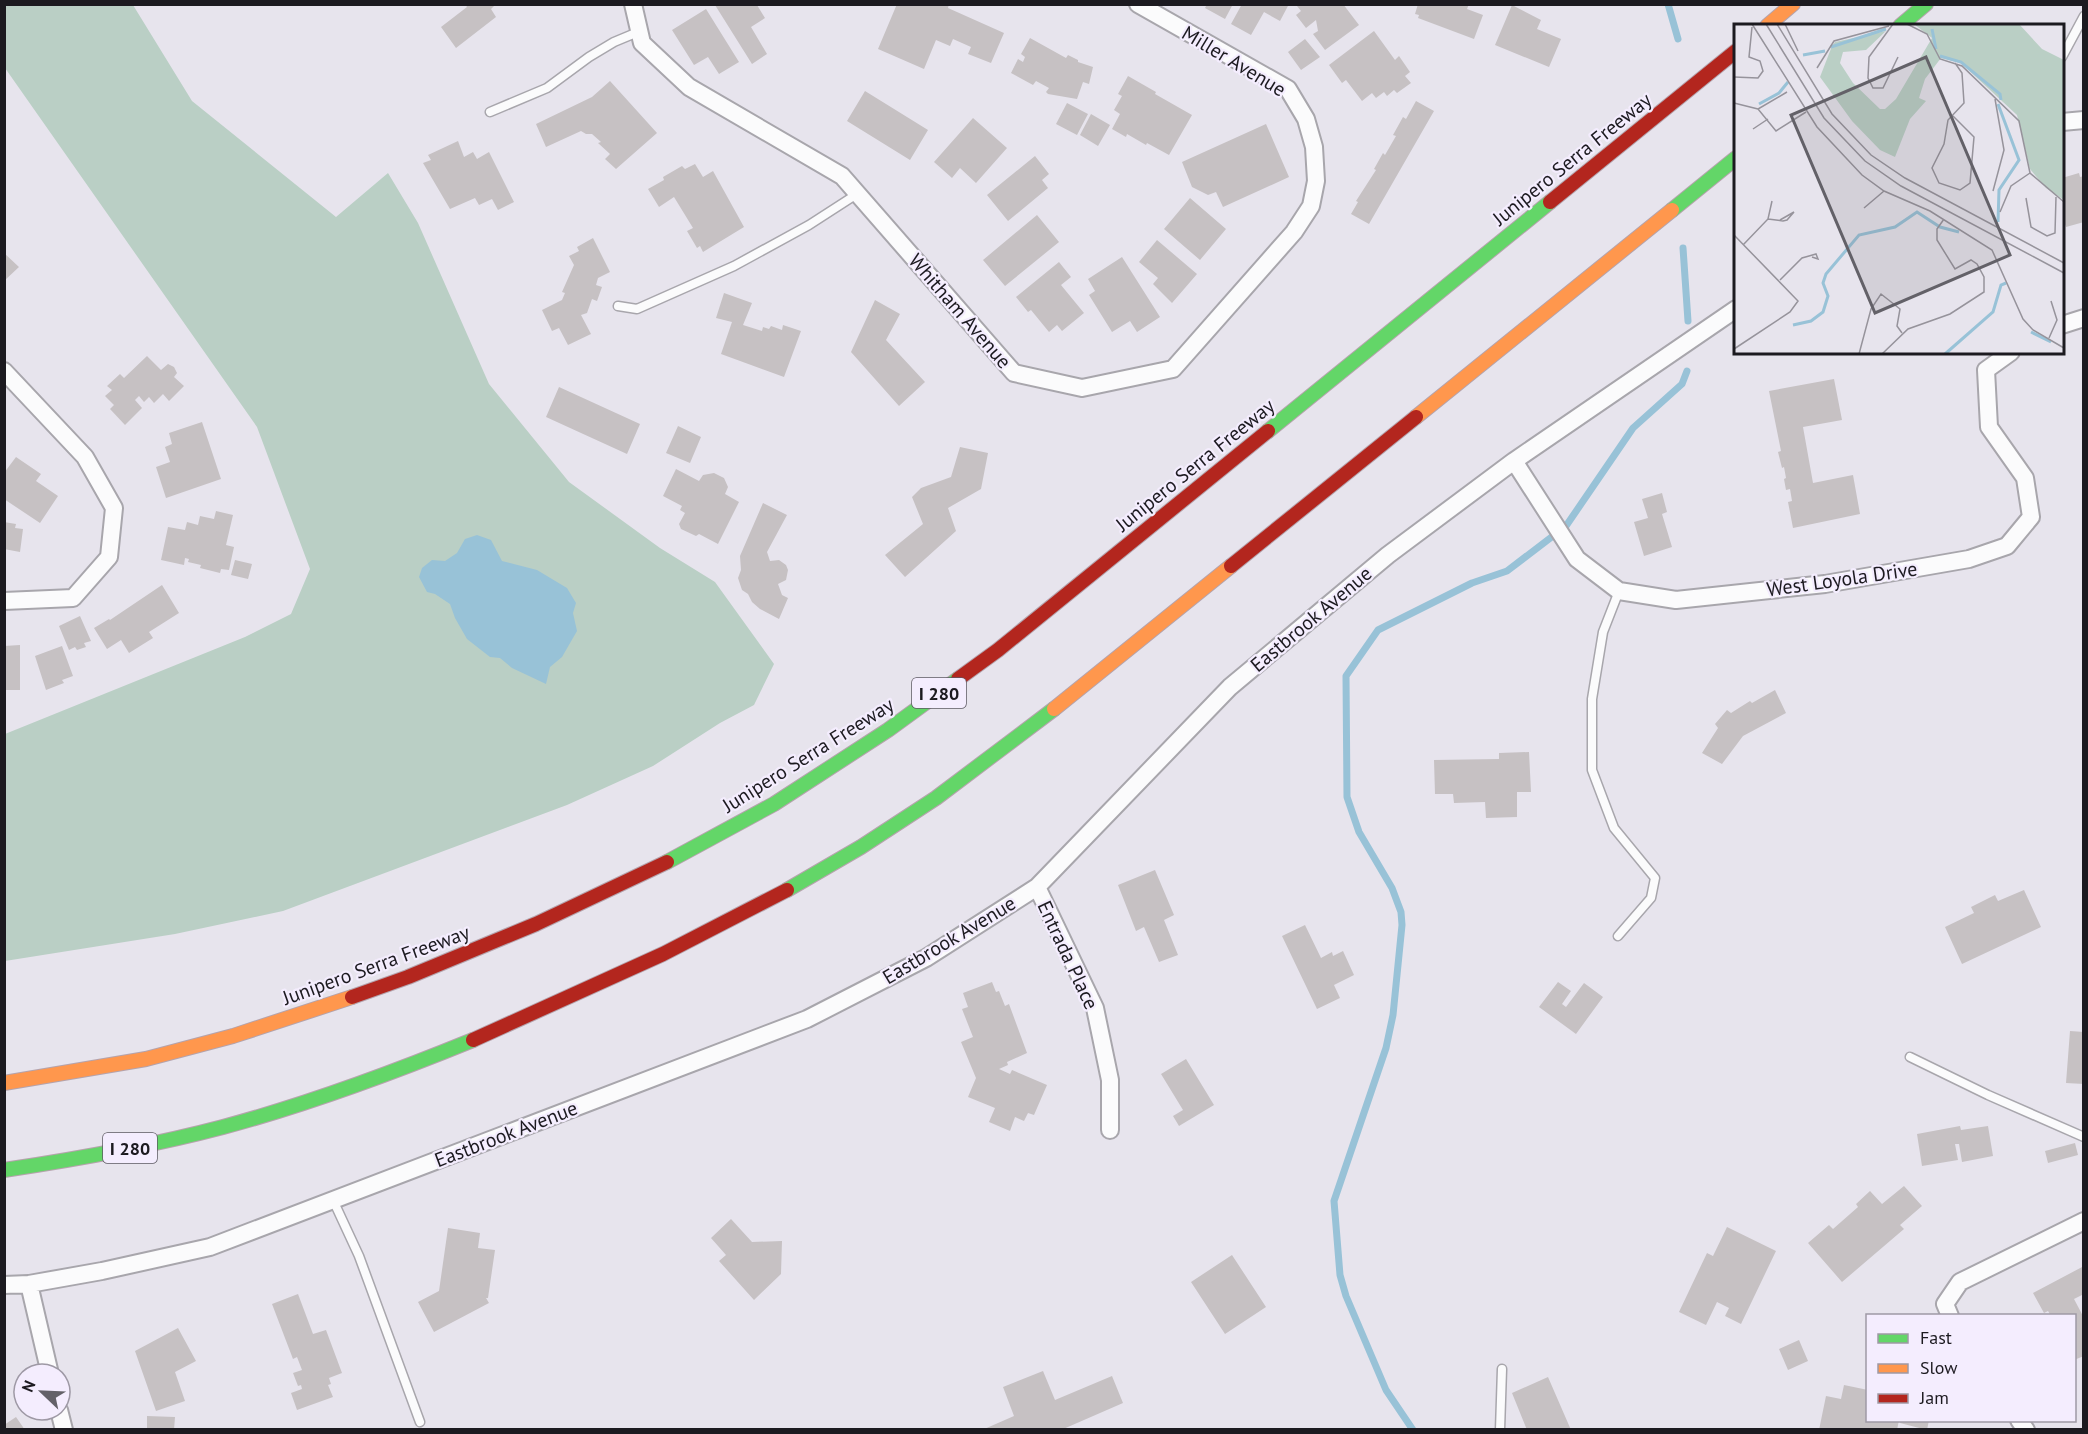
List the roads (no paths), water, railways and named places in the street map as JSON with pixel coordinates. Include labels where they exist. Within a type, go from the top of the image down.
[{"type":"highway","points":[[1769,24],[1793,4]]},
{"type":"highway","points":[[1902,24],[1926,4]]},
{"type":"highway","name":"Junipero Serra Freeway","points":[[4,1083],[146,1059],[233,1036],[408,978],[536,924],[659,866],[774,804],[888,730],[998,650],[1734,53]]},
{"type":"highway","name":"I 280","points":[[4,1170],[62,1162],[157,1143],[254,1118],[350,1087],[565,1001],[691,941],[809,878],[936,798],[1053,710],[1734,160]]},
{"type":"street","name":"Whitham Avenue","points":[[633,4],[642,43],[689,87],[842,176],[1014,373],[1082,388],[1173,369],[1294,232],[1311,206]]},
{"type":"street","name":"Miller Avenue","points":[[1138,4],[1288,89],[1306,119],[1314,147],[1316,181],[1311,206]]},
{"type":"street","points":[[2064,122],[2084,120]]},
{"type":"street","name":"Eastbrook Avenue","points":[[4,1285],[29,1284],[102,1271],[210,1247],[807,1019],[926,958],[1036,887],[1230,687],[1388,555],[1514,461],[1734,310]]},
{"type":"street","points":[[2064,324],[2084,318]]},
{"type":"street","name":"West Loyola Drive","points":[[1514,461],[1577,559],[1619,591],[1676,600],[1814,585],[1969,559],[2007,546],[2031,517],[2025,478],[1989,427],[1986,370],[2008,354]]},
{"type":"street","points":[[4,371],[85,456],[114,508],[109,557],[73,598],[4,601]]},
{"type":"street","name":"Entrada Place","points":[[1036,887],[1095,1008],[1110,1080],[1110,1130]]},
{"type":"street","points":[[1949,1314],[1945,1304],[1960,1282],[2084,1221]]},
{"type":"street","points":[[29,1284],[48,1362]]},
{"type":"lane","points":[[2064,53],[2084,16]]},
{"type":"lane","points":[[490,112],[547,88],[588,57],[638,32]]},
{"type":"lane","points":[[618,306],[637,309],[734,266],[808,225],[857,194]]},
{"type":"lane","points":[[1618,936],[1650,898],[1655,878],[1614,828],[1592,770],[1592,699],[1602,632],[1619,591]]},
{"type":"lane","points":[[1910,1057],[1988,1095],[2084,1137]]},
{"type":"lane","points":[[333,1200],[358,1256],[420,1422]]},
{"type":"lane","points":[[1500,1430],[1502,1369]]},
{"type":"water","points":[[477,535],[491,540],[502,561],[537,570],[567,588],[576,603],[573,613],[577,631],[562,657],[550,667],[546,684],[512,668],[500,658],[490,657],[467,639],[450,604],[435,594],[427,592],[419,577],[422,568],[432,560],[445,561],[457,553],[465,539]]},
{"type":"waterway","points":[[1668,4],[1678,39]]},
{"type":"waterway","points":[[1683,248],[1688,321]]},
{"type":"waterway","points":[[1413,1430],[1386,1390],[1346,1296],[1340,1275],[1334,1201],[1386,1048],[1393,1015],[1402,925],[1401,912],[1392,888],[1359,832],[1347,797],[1346,676],[1378,630],[1472,583],[1507,571],[1566,526],[1633,428],[1682,384],[1687,371]]}]
